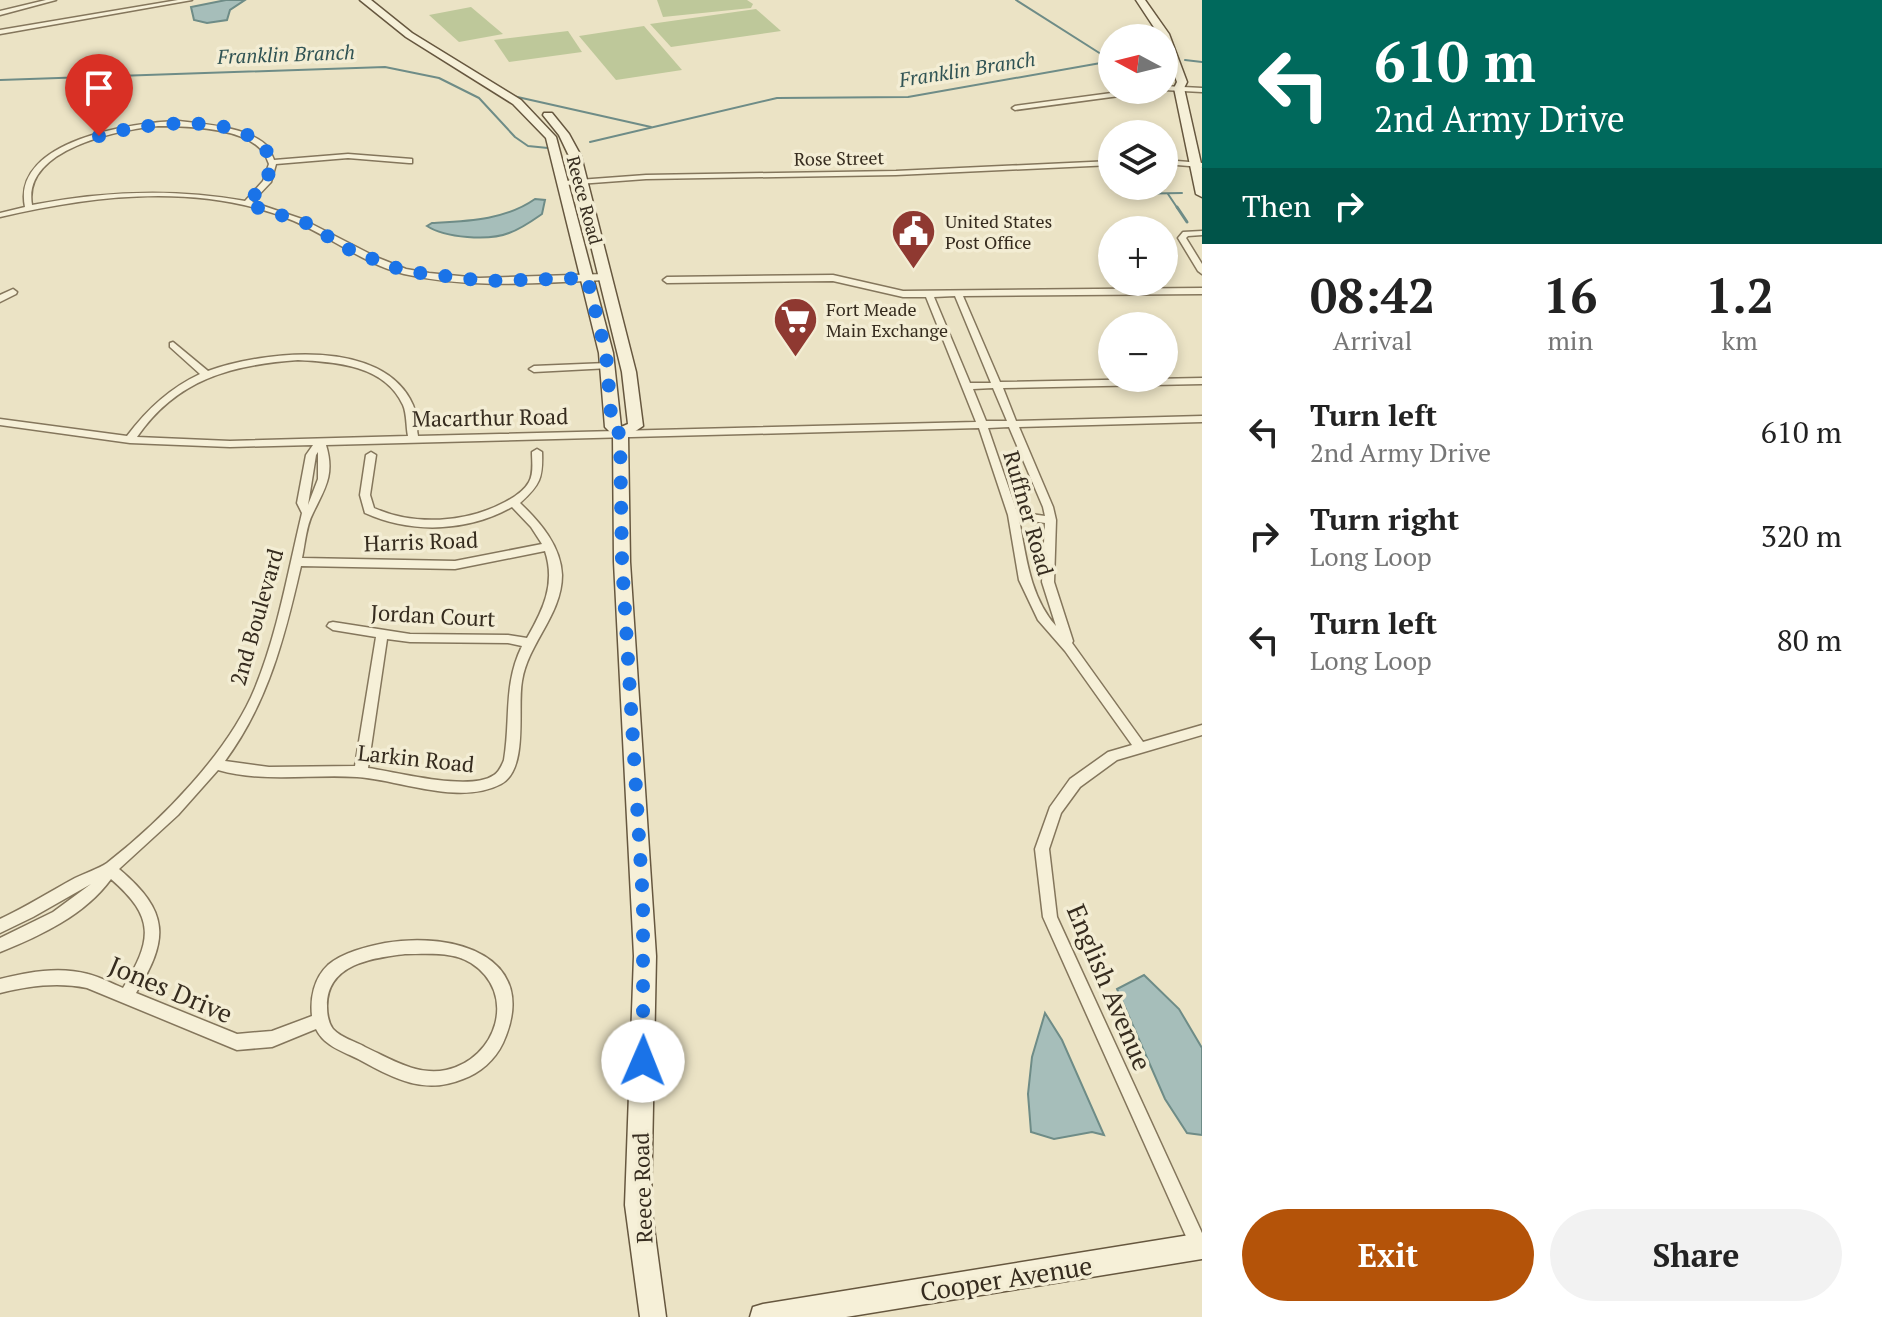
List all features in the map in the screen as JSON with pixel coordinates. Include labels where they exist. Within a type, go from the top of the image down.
[{"type":"street","points":[[0,13],[53,0]]},
{"type":"street","points":[[0,32],[189,0]]},
{"type":"street","name":"Reece Road","points":[[365,0],[409,35],[517,102],[551,137],[565,183],[607,366],[612,427],[620,434],[622,562],[645,956],[638,1205],[653,1317]]},
{"type":"street","name":"Reece Road","points":[[379,0],[441,46],[538,105],[564,134],[582,182],[629,372],[636,426],[620,434]]},
{"type":"street","points":[[1130,0],[1146,24]]},
{"type":"street","points":[[1140,0],[1170,48],[1182,82],[1179,88],[1202,194]]},
{"type":"street","points":[[1179,88],[1202,90]]},
{"type":"street","points":[[1015,108],[1098,97]]},
{"type":"street","points":[[29,208],[26,195],[28,185],[49,159],[85,140],[127,128],[174,123],[221,127],[259,143],[272,162]]},
{"type":"street","points":[[272,162],[348,156],[409,161]]},
{"type":"street","points":[[246,204],[266,183],[272,162]]},
{"type":"street","points":[[1178,163],[1198,165]]},
{"type":"street","name":"Rose Street","points":[[565,183],[1098,164]]},
{"type":"street","points":[[0,215],[84,199],[150,194],[194,196],[246,204],[306,223],[350,250],[404,271],[485,281],[605,277]]},
{"type":"street","points":[[1202,233],[1186,234],[1182,238],[1202,271]]},
{"type":"street","points":[[667,280],[833,278],[903,294],[1202,291]]},
{"type":"street","points":[[0,299],[13,292]]},
{"type":"street","name":"Ruffner Road","points":[[929,294],[983,426],[1013,515],[1025,580],[1044,620],[1069,648],[1140,747]]},
{"type":"street","name":"Ruffner Road","points":[[958,294],[1015,425],[1051,520],[1048,582],[1055,612],[1069,648]]},
{"type":"street","points":[[173,345],[206,374]]},
{"type":"street","points":[[130,440],[147,416],[166,398],[206,374],[240,363],[310,356],[352,363],[379,375],[399,391],[413,415],[413,439]]},
{"type":"street","points":[[534,369],[607,366]]},
{"type":"street","points":[[967,386],[1202,381]]},
{"type":"street","points":[[983,426],[1202,419]]},
{"type":"street","name":"Macarthur Road","points":[[0,422],[130,440],[200,444],[983,426]]},
{"type":"street","name":"2nd Boulevard","points":[[0,945],[73,907],[94,892],[109,869],[186,799],[235,737],[260,690],[307,513],[317,503],[326,454],[320,442]]},
{"type":"street","points":[[371,455],[366,503],[369,510],[384,517],[418,524],[443,524],[470,519],[513,502],[532,486],[537,452]]},
{"type":"street","name":"Larkin Road","points":[[216,764],[247,773],[361,772],[441,785],[487,784],[498,779],[511,764],[517,674],[548,612],[555,588],[554,561],[548,547],[534,523],[513,502]]},
{"type":"street","points":[[1013,515],[1051,520]]},
{"type":"street","name":"Harris Road","points":[[295,562],[455,565],[548,547]]},
{"type":"street","points":[[1025,580],[1048,582]]},
{"type":"street","name":"Jordan Court","points":[[333,626],[440,640],[508,639],[531,643]]},
{"type":"street","points":[[361,772],[382,634]]},
{"type":"street","name":"English Avenue","points":[[1201,1246],[1050,917],[1042,849],[1055,811],[1075,783],[1113,756],[1202,730]]},
{"type":"street","points":[[109,869],[141,896],[151,919],[149,952],[127,995]]},
{"type":"street","name":"2nd Boulevard","points":[[0,926],[39,908],[82,880],[109,869]]},
{"type":"street","points":[[405,947],[454,950],[475,957],[499,979],[506,1005],[501,1034],[485,1058],[461,1074],[446,1078],[415,1077],[399,1072],[330,1037],[320,1020],[318,999],[325,980],[339,964],[357,955],[405,947]]},
{"type":"street","name":"Jones Drive","points":[[0,986],[37,977],[73,977],[127,995],[237,1042],[272,1039],[320,1020]]},
{"type":"street","name":"Cooper Avenue","points":[[763,1317],[1201,1246]]},
{"type":"green space","points":[[657,0],[747,0],[753,4],[751,8],[663,17]]},
{"type":"green space","points":[[471,7],[503,34],[459,42],[429,15]]},
{"type":"green space","points":[[756,9],[781,31],[671,47],[650,24]]},
{"type":"green space","points":[[644,26],[682,70],[616,80],[579,36]]},
{"type":"green space","points":[[568,31],[582,52],[509,62],[494,40]]},
{"type":"water","points":[[226,0],[245,0],[230,10],[227,20],[207,23],[194,20],[191,7]]},
{"type":"water","points":[[535,199],[545,200],[542,214],[518,229],[500,235],[456,236],[427,226],[499,215]]},
{"type":"water","points":[[1144,975],[1179,1009],[1202,1048],[1202,1135],[1187,1133],[1165,1099],[1117,989]]},
{"type":"water","points":[[1045,1013],[1062,1040],[1104,1135],[1092,1132],[1054,1139],[1031,1132],[1028,1094],[1032,1057]]},
{"type":"waterway","name":"Franklin Branch","points":[[590,142],[777,98],[908,97],[1112,61],[1016,0]]},
{"type":"waterway","name":"Franklin Branch","points":[[1185,60],[1202,62]]},
{"type":"waterway","name":"Franklin Branch","points":[[0,80],[385,67],[439,78],[479,98],[515,137],[528,146],[548,148]]},
{"type":"waterway","points":[[513,96],[651,127]]},
{"type":"waterway","points":[[1178,193],[1182,193]]},
{"type":"waterway","points":[[1172,200],[1178,209]]},
{"type":"waterway","points":[[1177,207],[1187,222]]},
{"type":"place","name":"United States Post Office","points":[[914,270]]},
{"type":"place","name":"Fort Meade Main Exchange","points":[[795,358]]},
{"type":"route","points":[[99,136],[174,123],[210,125],[243,134],[264,147],[272,162],[266,183],[246,204],[306,223],[350,250],[404,271],[485,281],[587,278],[606,353],[612,427],[620,434],[622,562],[645,956],[643,1061]]}]
